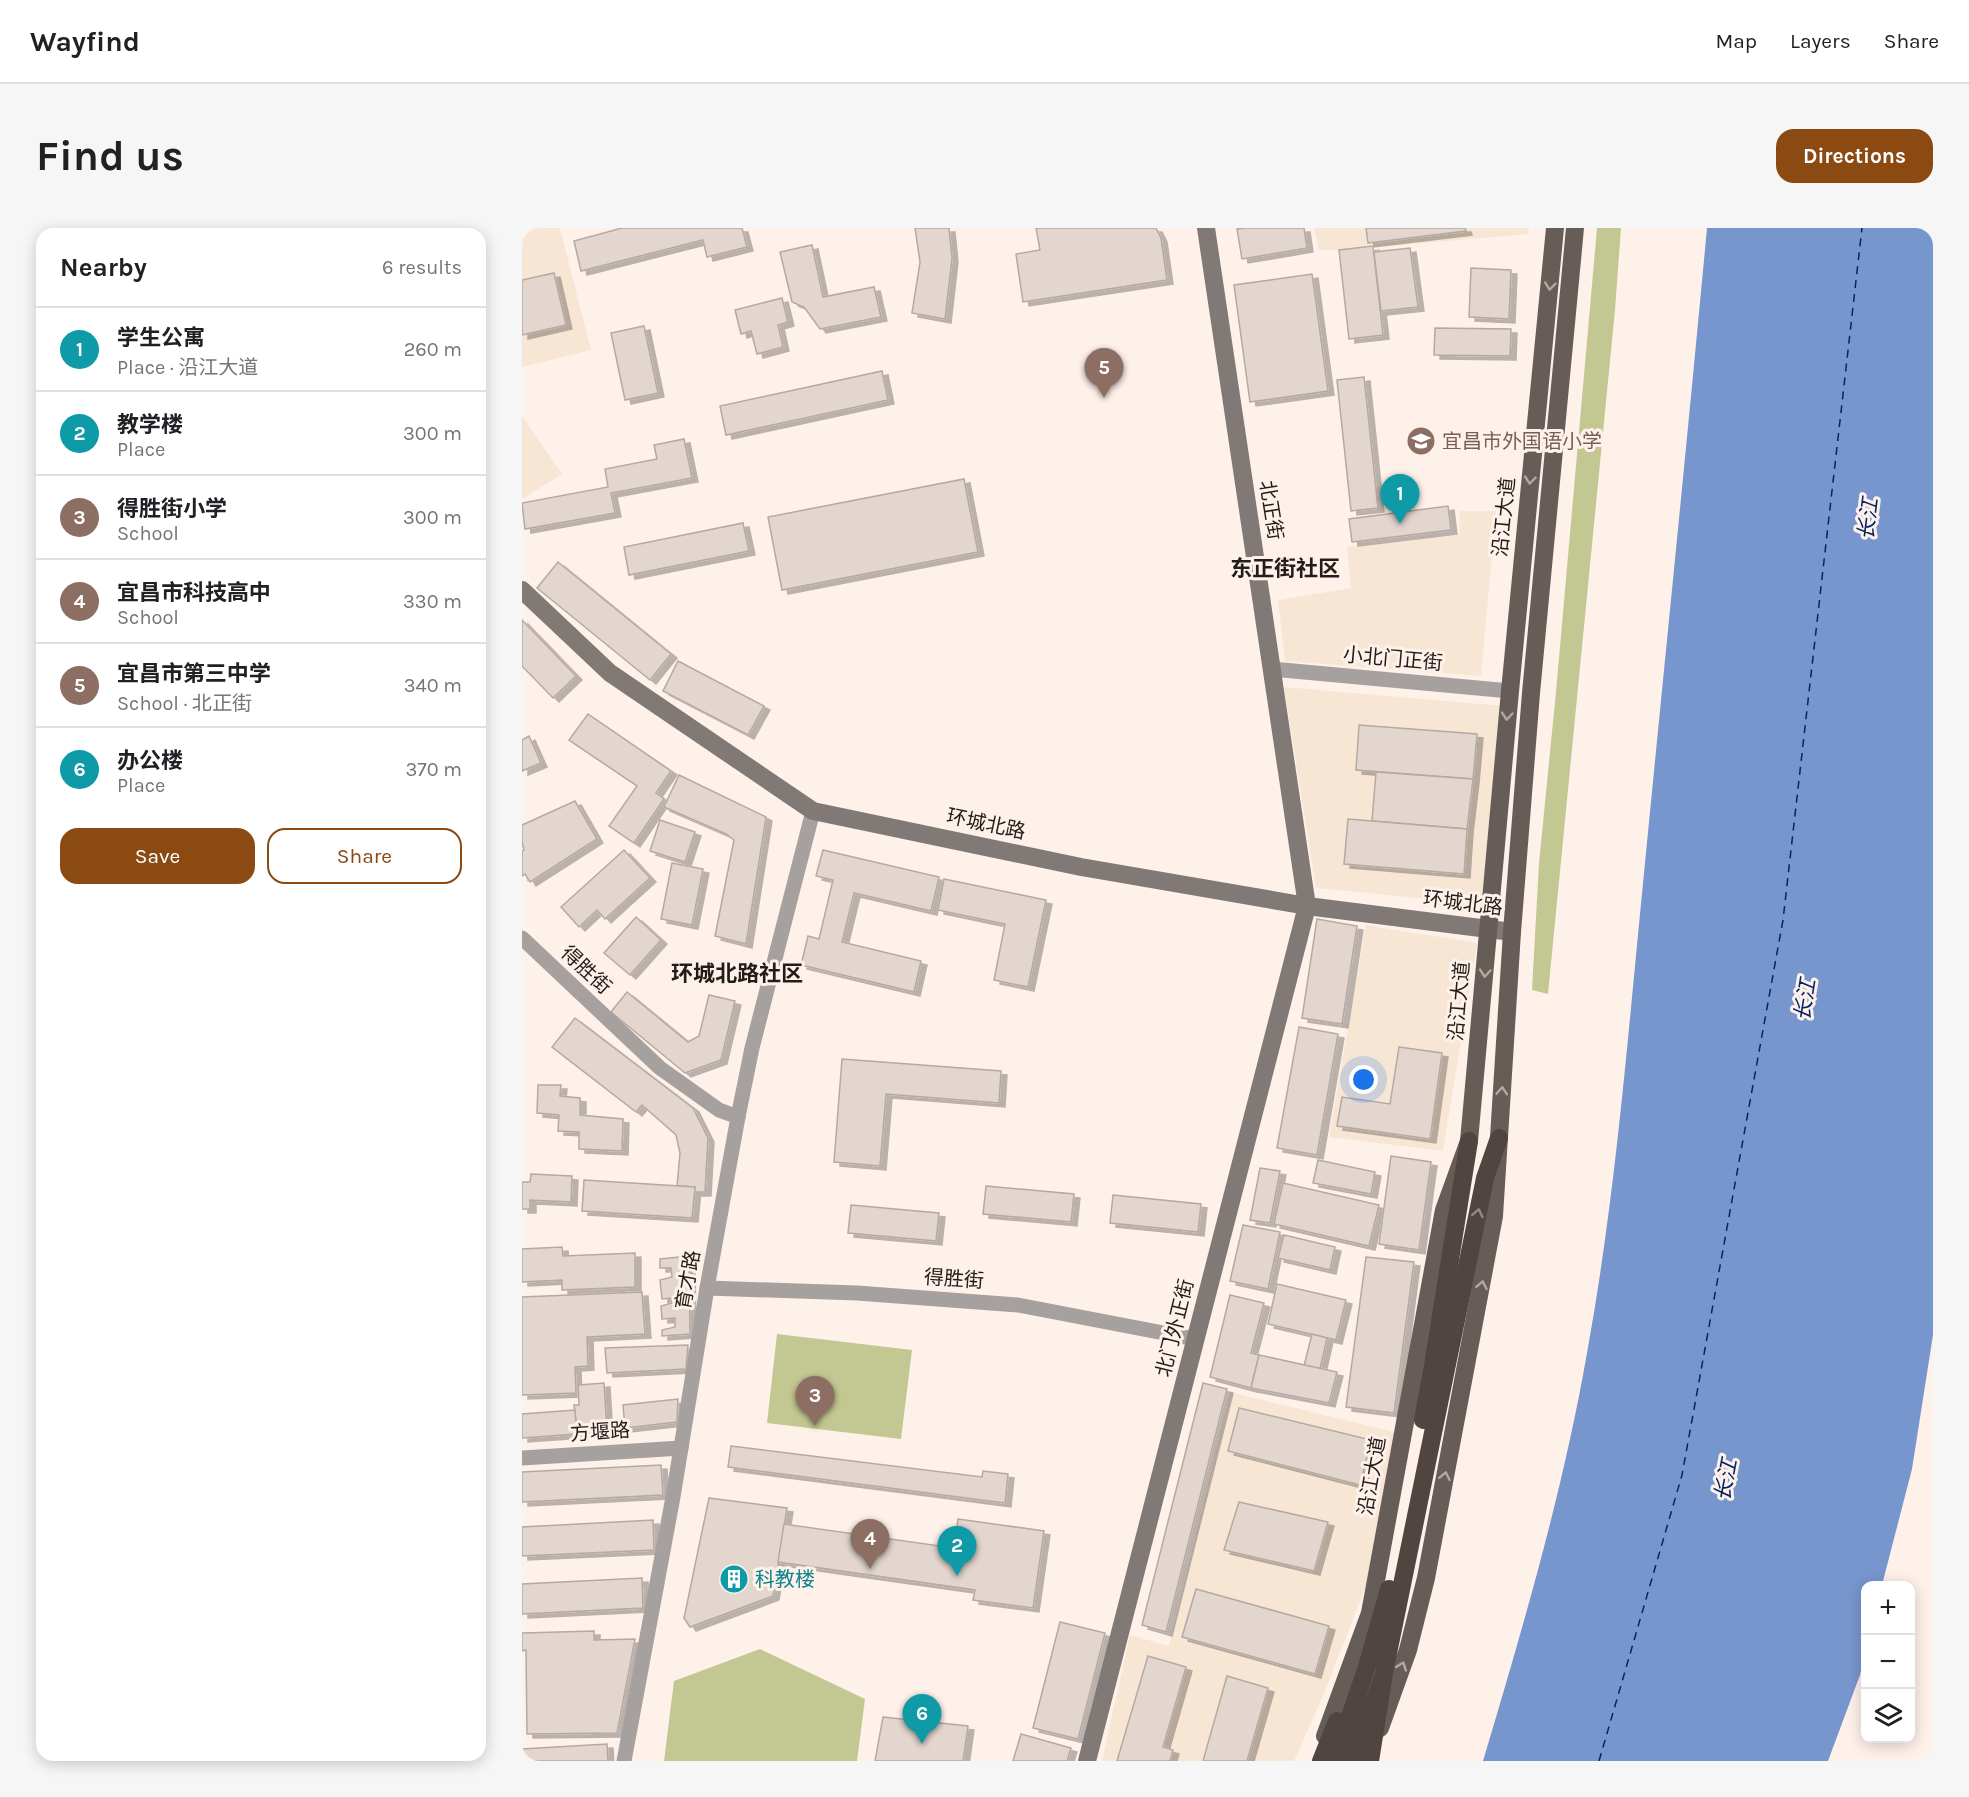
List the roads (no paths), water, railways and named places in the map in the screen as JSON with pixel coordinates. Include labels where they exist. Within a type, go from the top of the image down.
[{"type":"highway","points":[[1353,1761],[1485,1178],[1499,1138]]},
{"type":"highway","points":[[1369,1761],[1375,1670],[1429,1387],[1469,1141]]},
{"type":"highway","points":[[1321,1761],[1343,1708],[1375,1670]]},
{"type":"highway","points":[[1335,1761],[1375,1670]]},
{"type":"main road","name":"沿江大道","points":[[1316,1761],[1370,1613],[1444,1210],[1469,1141],[1555,228]]},
{"type":"main road","points":[[1369,1761],[1408,1650],[1426,1578],[1494,1216],[1512,932],[1530,704],[1575,228]]},
{"type":"street","name":"北正街","points":[[1206,228],[1307,906]]},
{"type":"street","name":"环城北路","points":[[522,591],[610,673],[813,811],[1081,867],[1307,906],[1512,932]]},
{"type":"street","name":"小北门正街","points":[[1272,669],[1510,691]]},
{"type":"street","name":"育才路","points":[[624,1761],[738,1117],[752,1048],[813,811]]},
{"type":"street","name":"北门外正街","points":[[1087,1761],[1307,906]]},
{"type":"street","name":"得胜街","points":[[522,938],[660,1068],[719,1110],[738,1117]]},
{"type":"street","name":"得胜街","points":[[707,1288],[857,1293],[1018,1305],[1195,1339]]},
{"type":"street","name":"方堰路","points":[[522,1458],[681,1448]]},
{"type":"water","name":"长江","points":[[1707,228],[1933,228],[1933,1335],[1912,1469],[1883,1581],[1861,1581],[1861,1671],[1828,1761],[1483,1761],[1554,1507],[1577,1405],[1606,1233],[1627,1053]]},
{"type":"place","name":"宜昌市第三中学","points":[[1104,398]]},
{"type":"place","name":"宜昌市外国语小学","points":[[1421,441]]},
{"type":"place","name":"学生公寓","points":[[1400,524]]},
{"type":"place","name":"得胜街小学","points":[[815,1426]]},
{"type":"place","name":"宜昌市科技高中","points":[[870,1569]]},
{"type":"place","name":"教学楼","points":[[957,1576]]},
{"type":"place","name":"科教楼","points":[[734,1579]]},
{"type":"place","name":"办公楼","points":[[922,1744]]},
{"type":"district","name":"东正街社区","points":[[1285,569]]},
{"type":"district","name":"环城北路社区","points":[[737,974]]}]
